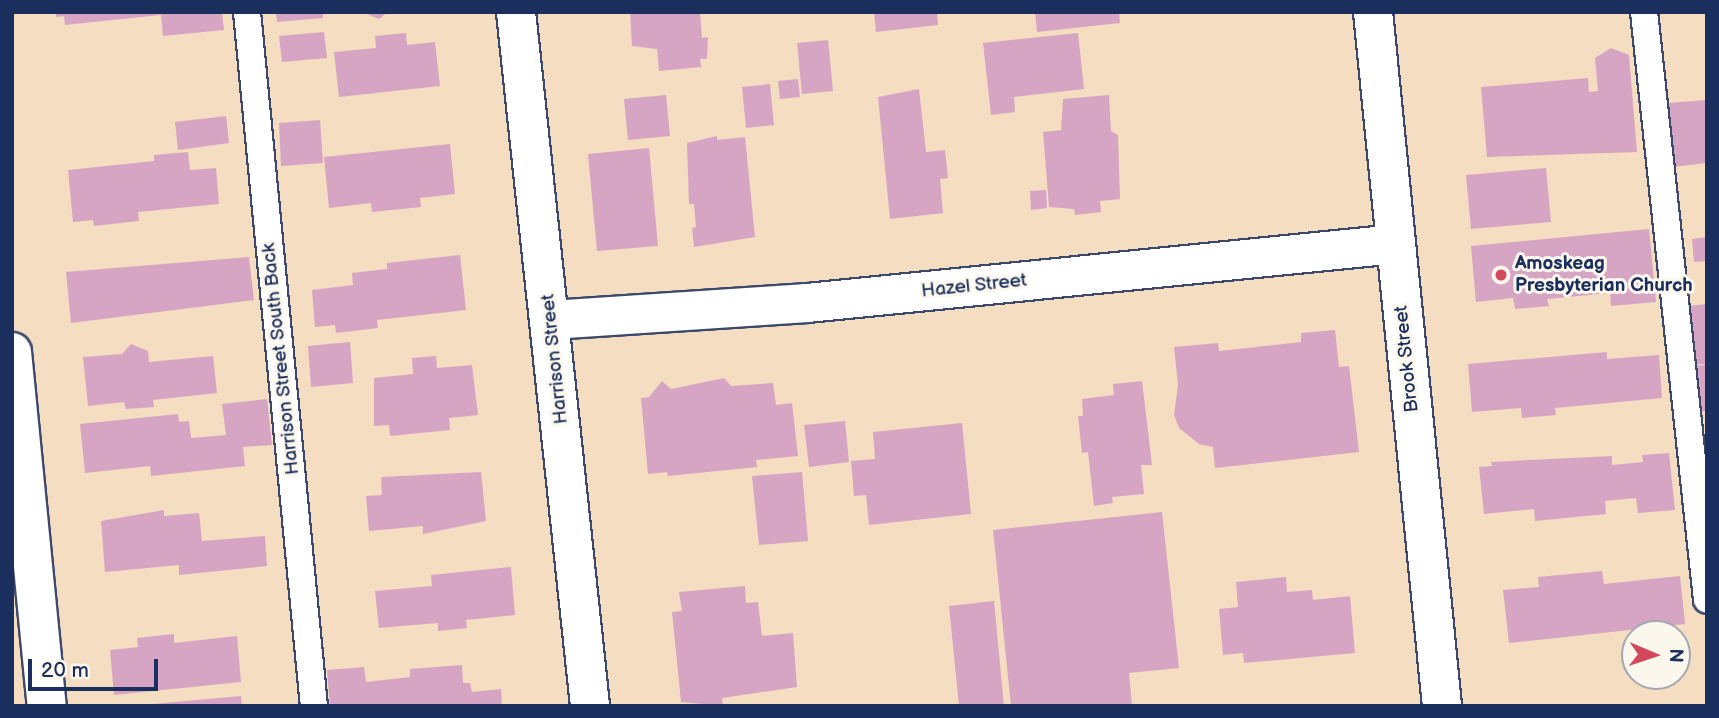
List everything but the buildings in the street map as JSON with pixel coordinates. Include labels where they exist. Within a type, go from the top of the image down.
[{"type":"street","name":"Harrison Street","points":[[516,12],[551,320],[590,706]]},
{"type":"street","name":"Brook Street","points":[[1373,12],[1442,706]]},
{"type":"street","name":"Hazel Street","points":[[551,320],[807,303],[1395,244]]},
{"type":"street","points":[[12,352],[47,706]]},
{"type":"lane","name":"Harrison Street South Back","points":[[247,12],[314,706]]},
{"type":"lane","points":[[1644,12],[1707,600]]},
{"type":"place","name":"Amoskeag Presbyterian Church","points":[[1501,275]]}]
